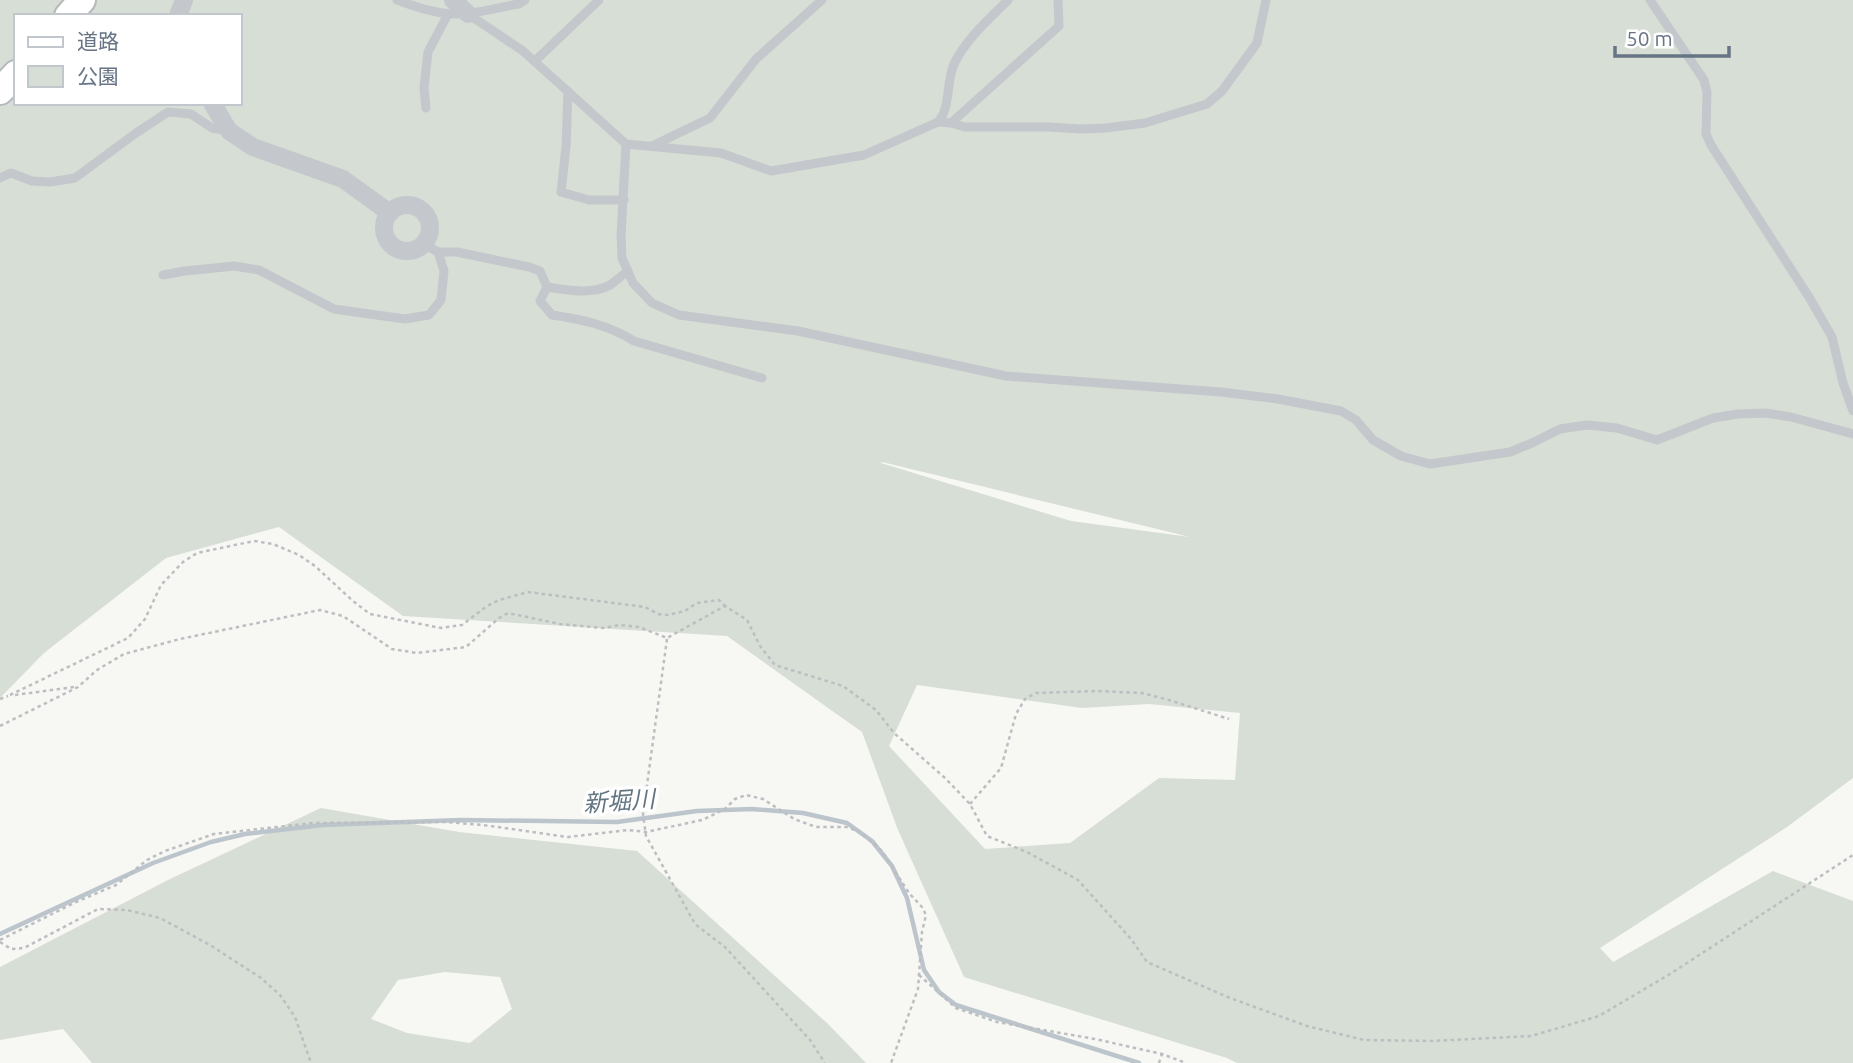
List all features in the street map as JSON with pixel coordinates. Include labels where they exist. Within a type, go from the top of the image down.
[{"type":"main road","points":[[70,14],[82,0]]},
{"type":"main road","points":[[0,92],[14,76]]},
{"type":"street","points":[[451,7],[468,14]]},
{"type":"street","points":[[213,105],[229,131],[253,147],[343,179],[390,213]]},
{"type":"street","points":[[406,205],[423,211],[430,227],[431,248],[408,252],[391,246],[384,229],[385,220],[390,213],[397,207],[406,205]]},
{"type":"lane","points":[[397,0],[417,8],[451,7],[428,52],[424,88],[426,108]]},
{"type":"lane","points":[[468,14],[519,4],[525,0]]},
{"type":"lane","points":[[535,61],[599,0]]},
{"type":"lane","points":[[652,146],[710,118],[756,59],[822,0]]},
{"type":"lane","points":[[468,14],[523,51],[626,144],[720,153],[771,171],[864,155],[938,122],[942,119],[953,66],[961,51],[1008,0]]},
{"type":"lane","points":[[951,123],[1059,26],[1058,0]]},
{"type":"lane","points":[[938,122],[965,127],[1106,128],[1145,123],[1207,104],[1222,91],[1257,43],[1266,0]]},
{"type":"lane","points":[[1650,0],[1704,80],[1707,92],[1706,134],[1711,145],[1832,337],[1853,411]]},
{"type":"lane","points":[[568,91],[561,192],[589,200],[624,200]]},
{"type":"lane","points":[[0,178],[11,173],[41,182],[75,178],[168,112],[191,114],[212,128],[229,131]]},
{"type":"lane","points":[[626,144],[622,258],[633,284],[652,303],[679,315],[798,331],[1006,376],[1221,392],[1341,411],[1356,419],[1373,440],[1401,456],[1430,464],[1510,452],[1560,429],[1587,425],[1617,428],[1657,440],[1713,418],[1738,414],[1765,413],[1791,417],[1853,434]]},
{"type":"lane","points":[[431,248],[529,267],[540,271],[547,287]]},
{"type":"lane","points":[[163,275],[234,266],[259,270],[334,309],[405,319],[429,315],[441,300],[444,271],[431,248]]},
{"type":"lane","points":[[547,287],[593,290],[608,286],[628,271]]},
{"type":"lane","points":[[547,287],[540,301],[552,315],[583,320],[653,347],[762,378]]},
{"type":"lane","points":[[1840,430],[1853,444]]},
{"type":"path","points":[[0,699],[128,638],[145,619],[161,585],[183,562],[197,553],[254,541],[273,544],[299,555],[370,614],[441,628],[462,625],[487,606],[528,592],[645,607],[658,614],[667,615],[685,611],[697,603],[719,600],[747,620],[760,646],[775,665],[843,686],[876,710],[894,733],[970,804],[987,836],[1027,852],[1078,880],[1131,939],[1147,962],[1230,998],[1294,1021],[1364,1040],[1432,1041],[1531,1036],[1599,1016],[1670,974],[1853,855]]},
{"type":"path","points":[[667,638],[725,606]]},
{"type":"path","points":[[0,726],[78,687],[97,670],[124,654],[180,639],[320,610],[343,615],[392,649],[416,653],[466,647],[499,618],[509,613],[560,624],[603,628],[620,625],[639,627],[667,638]]},
{"type":"path","points":[[667,638],[643,814],[646,836],[695,924],[726,947],[810,1040],[824,1063]]},
{"type":"path","points":[[10,695],[78,687]]},
{"type":"path","points":[[970,804],[1000,768],[1016,714],[1025,699],[1036,692],[1097,691],[1142,694],[1229,719]]},
{"type":"path","points":[[311,1063],[295,1017],[279,995],[261,978],[210,945],[160,918],[127,910],[98,909],[24,948],[11,950],[0,941],[116,884],[146,860],[214,834],[313,824],[446,822],[568,837],[628,830],[646,832],[702,820],[724,809],[735,799],[747,795],[763,799],[794,820],[816,827],[848,827],[861,833],[882,851],[909,893],[922,907],[926,915],[922,932],[918,989],[891,1063]]},
{"type":"path","points":[[918,974],[956,1008],[997,1022],[1096,1039],[1161,1054],[1186,1063]]},
{"type":"path","points":[[1158,1063],[1161,1054]]},
{"type":"green space","points":[[0,0],[1853,0],[1853,778],[1787,827],[1600,948],[1613,962],[1773,871],[1853,901],[1853,1063],[1237,1063],[964,977],[898,830],[862,732],[727,636],[403,616],[279,527],[166,558],[44,653],[0,698]],"holes":[[[882,462],[1190,537],[1071,521]],[[917,685],[1082,708],[1149,704],[1240,713],[1235,780],[1159,778],[1070,843],[985,849],[889,746]]]},
{"type":"green space","points":[[321,808],[459,832],[637,851],[828,1024],[866,1063],[92,1063],[63,1029],[0,1040],[0,967],[168,880]],"holes":[[[445,972],[500,977],[512,1009],[470,1043],[407,1033],[371,1019],[398,980]]]},
{"type":"waterway","name":"新堀川","points":[[0,934],[153,863],[211,842],[245,834],[323,825],[461,820],[617,822],[697,811],[752,809],[803,813],[847,823],[872,841],[892,866],[907,898],[924,970],[939,992],[956,1005],[1139,1063]]}]
